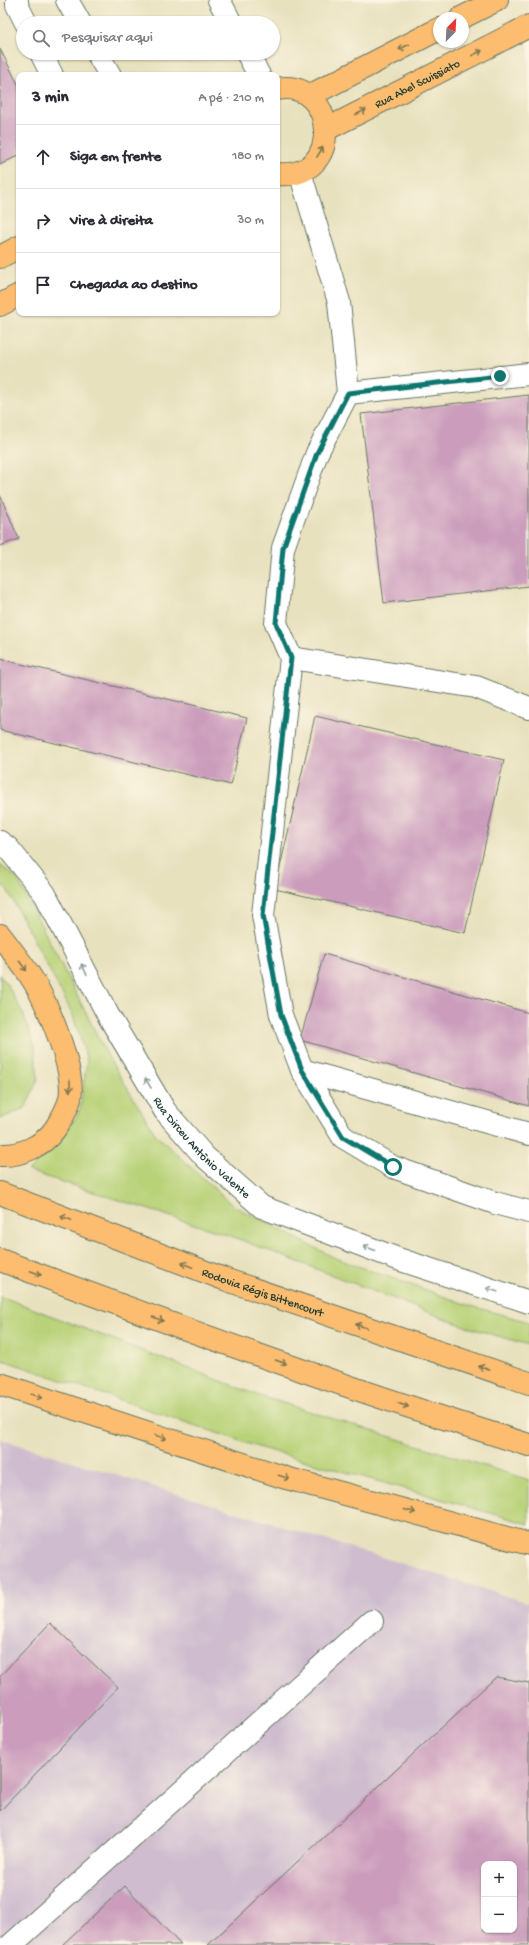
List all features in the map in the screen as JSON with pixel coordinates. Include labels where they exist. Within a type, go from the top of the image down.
[{"type":"main road","points":[[469,14],[497,0]]},
{"type":"main road","name":"Rua Abel Scuissiato","points":[[327,129],[529,26]]},
{"type":"main road","points":[[309,96],[433,32]]},
{"type":"main road","points":[[280,89],[296,90],[309,96],[321,110],[327,129],[324,146],[315,161],[300,172],[286,175],[280,174]]},
{"type":"main road","points":[[0,257],[16,249]]},
{"type":"main road","points":[[0,305],[16,297]]},
{"type":"main road","points":[[0,935],[30,975],[50,1013],[70,1076],[70,1098],[63,1117],[50,1136],[32,1149],[11,1156],[0,1155]]},
{"type":"main road","name":"Rodovia Régis Bittencourt","points":[[0,1193],[224,1279],[529,1383]]},
{"type":"main road","points":[[0,1260],[173,1325],[436,1416],[529,1445]]},
{"type":"main road","points":[[0,1384],[286,1478],[529,1544]]},
{"type":"street","points":[[18,0],[17,5],[22,16]]},
{"type":"street","points":[[67,0],[76,16]]},
{"type":"street","points":[[219,0],[227,16]]},
{"type":"street","points":[[44,60],[50,72]]},
{"type":"street","points":[[101,60],[108,72]]},
{"type":"street","points":[[251,60],[257,72]]},
{"type":"street","points":[[300,172],[339,302],[348,393],[317,453],[283,548],[276,623],[291,658],[263,915],[281,1015],[302,1070],[343,1137],[393,1167],[495,1203],[529,1212]]},
{"type":"street","points":[[348,393],[529,374]]},
{"type":"street","points":[[291,658],[476,687],[529,708]]},
{"type":"street","name":"Rua Dirceu Antônio Valente","points":[[0,842],[8,848],[45,894],[108,1015],[165,1111],[205,1157],[262,1207],[398,1259],[529,1302]]},
{"type":"street","points":[[302,1070],[529,1134]]},
{"type":"street","points":[[11,1945],[372,1621]]},
{"type":"shaded area","points":[[0,1439],[529,1603],[529,1945],[0,1945]]},
{"type":"green space","points":[[0,865],[17,878],[110,1060],[156,1135],[232,1205],[335,1258],[471,1306],[529,1322],[529,1345],[464,1326],[231,1236],[28,1171],[64,1136],[80,1110],[87,1060],[73,1015],[7,889],[0,883]]},
{"type":"green space","points":[[0,975],[8,986],[24,1015],[35,1047],[38,1079],[25,1108],[0,1119]]},
{"type":"green space","points":[[0,1296],[260,1396],[529,1480],[529,1524],[261,1448],[0,1359]]},
{"type":"building","points":[[0,49],[16,80],[16,157],[0,165]]},
{"type":"building","points":[[529,395],[529,586],[384,603],[361,414]]},
{"type":"building","points":[[0,495],[19,539],[0,546]]},
{"type":"building","points":[[0,659],[247,718],[231,785],[0,730]]},
{"type":"building","points":[[315,716],[504,760],[465,933],[275,889]]},
{"type":"building","points":[[324,954],[529,1013],[529,1106],[300,1040]]},
{"type":"building","points":[[50,1623],[118,1687],[0,1811],[0,1676]]},
{"type":"building","points":[[496,1677],[529,1683],[529,1945],[208,1945]]},
{"type":"building","points":[[125,1886],[181,1945],[62,1945]]},
{"type":"route","points":[[393,1167],[343,1137],[302,1070],[281,1015],[263,915],[291,658],[276,623],[283,548],[317,453],[348,393],[500,376]]}]
